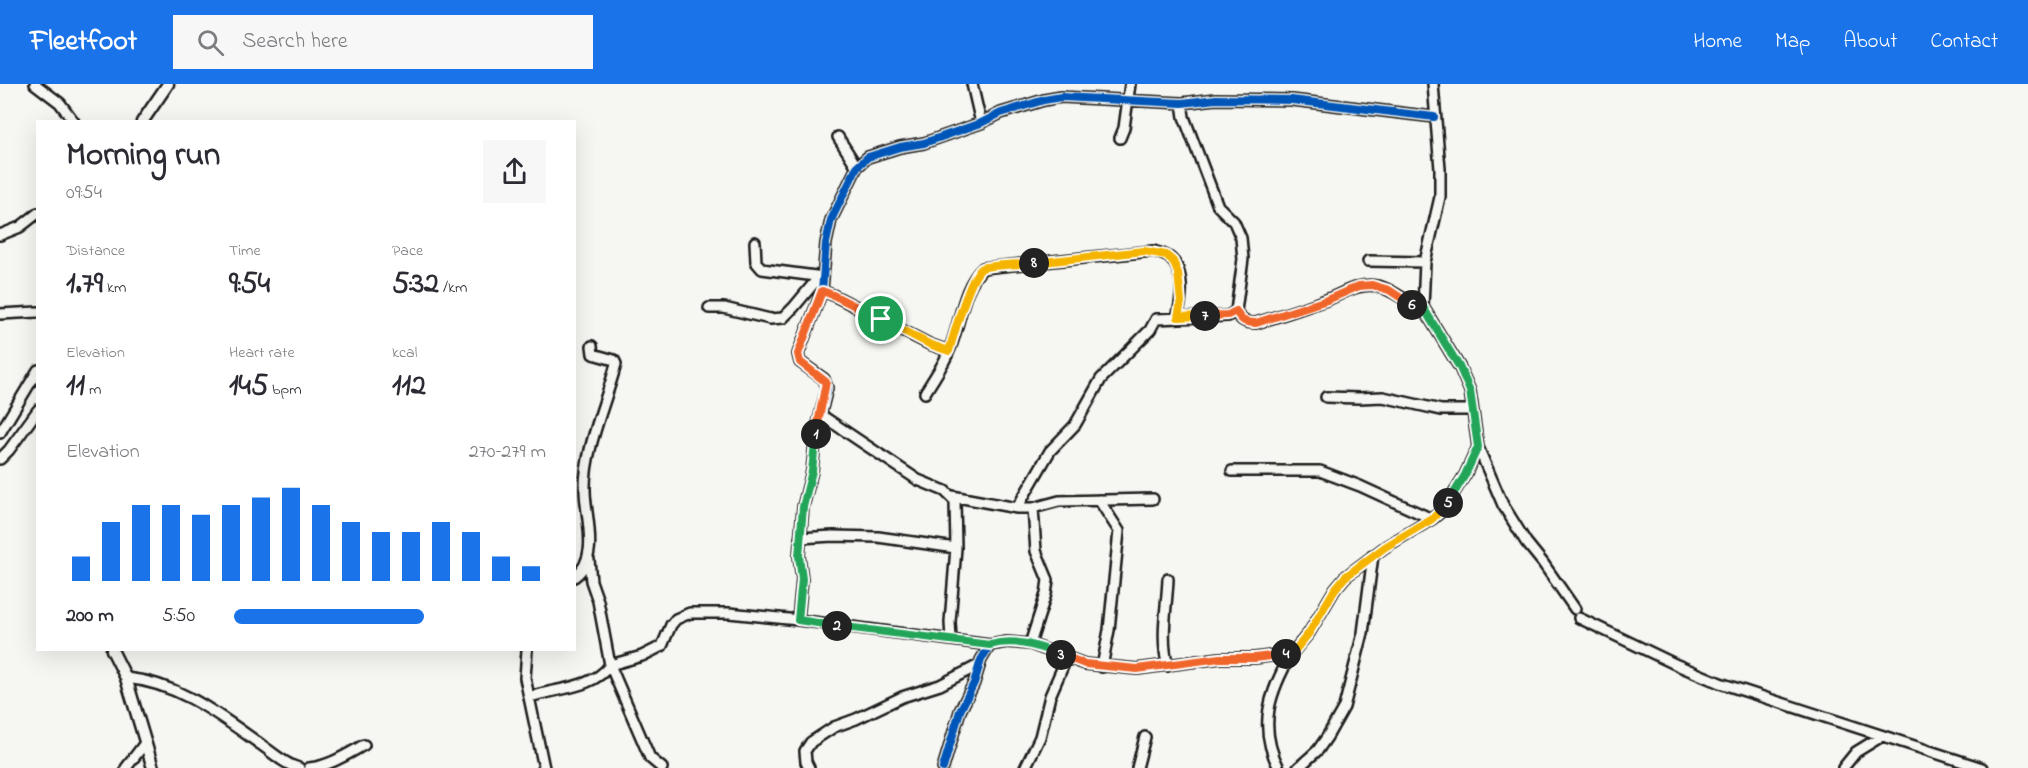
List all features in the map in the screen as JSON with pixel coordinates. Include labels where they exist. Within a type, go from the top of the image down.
[{"type":"street","points":[[34,84],[60,103],[73,120]]},
{"type":"street","points":[[143,120],[168,84]]},
{"type":"street","points":[[972,84],[981,123]]},
{"type":"street","points":[[1120,138],[1124,128],[1130,84]]},
{"type":"street","points":[[1433,84],[1440,197],[1425,262],[1423,307],[1460,368],[1470,391],[1478,447],[1503,505],[1577,614],[1677,665],[1720,683],[1982,768]]},
{"type":"street","points":[[798,620],[802,579],[800,538],[803,507],[812,471],[816,432],[826,382],[800,362],[798,354],[822,291],[821,277],[831,220],[857,167],[868,157],[900,147],[924,143],[981,123],[1001,112],[1044,100],[1087,98],[1182,103],[1216,99],[1292,100],[1434,117]]},
{"type":"street","points":[[1182,103],[1184,117],[1218,206],[1234,222],[1241,238],[1243,259],[1236,311],[1241,320],[1246,323],[1256,323],[1327,300],[1359,286],[1372,285],[1389,290],[1412,305],[1423,307]]},
{"type":"street","points":[[838,137],[857,167]]},
{"type":"street","points":[[0,235],[20,227],[36,215]]},
{"type":"street","points":[[756,242],[756,262],[762,269],[821,277]]},
{"type":"street","points":[[925,393],[949,351],[961,312],[977,273],[988,266],[1153,251],[1166,255],[1173,261],[1178,273],[1181,302],[1178,317]]},
{"type":"street","points":[[1368,261],[1425,262]]},
{"type":"street","points":[[709,308],[724,308],[770,319],[783,318],[821,277]]},
{"type":"street","points":[[822,291],[929,344],[949,351]]},
{"type":"street","points":[[1017,508],[1050,451],[1075,425],[1101,379],[1150,330],[1156,319],[1228,315],[1236,311]]},
{"type":"street","points":[[0,314],[36,312]]},
{"type":"street","points":[[592,346],[593,354],[614,360],[616,364],[586,470],[585,490],[591,581],[598,601],[610,664],[650,758],[662,768]]},
{"type":"street","points":[[0,433],[36,373]]},
{"type":"street","points":[[1326,397],[1383,397],[1442,410],[1467,410],[1472,407]]},
{"type":"street","points":[[0,459],[36,413]]},
{"type":"street","points":[[821,415],[918,480],[945,491],[956,501],[951,639]]},
{"type":"street","points":[[1279,768],[1271,745],[1267,711],[1292,654],[1309,633],[1335,589],[1345,577],[1373,555],[1432,519],[1449,502],[1478,447]]},
{"type":"street","points":[[1232,471],[1320,471],[1379,494],[1432,519]]},
{"type":"street","points":[[576,485],[585,490]]},
{"type":"street","points":[[952,496],[1017,508],[1033,508],[1059,501],[1153,499]]},
{"type":"street","points":[[1099,500],[1119,531],[1109,630],[1102,667]]},
{"type":"street","points":[[1030,644],[1046,594],[1048,580],[1036,551],[1033,508]]},
{"type":"street","points":[[800,538],[878,537],[956,548]]},
{"type":"street","points":[[1298,768],[1323,744],[1344,707],[1363,633],[1373,555]]},
{"type":"street","points":[[576,576],[582,572],[589,560]]},
{"type":"street","points":[[1168,579],[1165,634],[1168,666]]},
{"type":"street","points":[[530,697],[595,679],[605,673],[610,664],[642,656],[662,646],[676,619],[690,613],[798,620],[990,645],[1007,642],[1030,644],[1085,664],[1102,667],[1137,669],[1220,658],[1255,658],[1292,654]]},
{"type":"street","points":[[943,768],[957,718],[974,683],[985,651],[990,645]]},
{"type":"street","points":[[112,651],[126,678],[153,768]]},
{"type":"street","points":[[527,651],[525,678],[544,768]]},
{"type":"street","points":[[1025,768],[1040,737],[1050,696],[1067,657]]},
{"type":"street","points":[[809,768],[805,751],[811,742],[834,727],[902,697],[939,685],[979,665]]},
{"type":"street","points":[[126,678],[145,680],[182,692],[284,761],[299,768]]},
{"type":"street","points":[[1843,768],[1856,752],[1882,736]]},
{"type":"street","points":[[1137,768],[1145,737]]},
{"type":"street","points":[[126,768],[145,743]]},
{"type":"street","points":[[309,768],[319,767],[342,758],[364,745]]},
{"type":"cycle path","points":[[798,620],[802,579],[799,556],[803,507],[812,471],[816,432],[827,388],[824,379],[800,362],[798,354],[822,291],[826,243],[831,220],[857,167],[868,157],[900,147],[924,143],[981,123],[1001,113],[1061,97],[1182,103],[1216,99],[1292,100],[1434,117]]},
{"type":"cycle path","points":[[943,768],[960,711],[974,683],[981,660],[990,645],[1007,642],[1030,644],[1085,664],[1137,669],[1220,658],[1255,658],[1292,653],[1309,633],[1335,589],[1345,577],[1385,547],[1443,510],[1465,475],[1478,447]]},
{"type":"route","points":[[1144,251],[1166,255],[1173,261],[1181,287],[1178,317],[1228,315],[1236,311],[1241,320],[1246,323],[1256,323],[1327,300],[1359,286],[1380,286],[1412,305],[1423,307],[1460,368],[1470,391],[1478,447],[1465,475],[1443,510],[1385,547],[1345,577],[1335,589],[1309,633],[1292,654],[1255,658],[1220,658],[1145,669],[1115,668],[1085,664],[1030,644],[1007,642],[990,645],[807,623],[798,620],[802,579],[799,556],[800,538],[803,507],[812,471],[816,432],[826,382],[798,360],[798,354],[822,291],[881,319],[929,344],[949,351],[961,312],[977,273],[983,268],[1144,251]]}]
